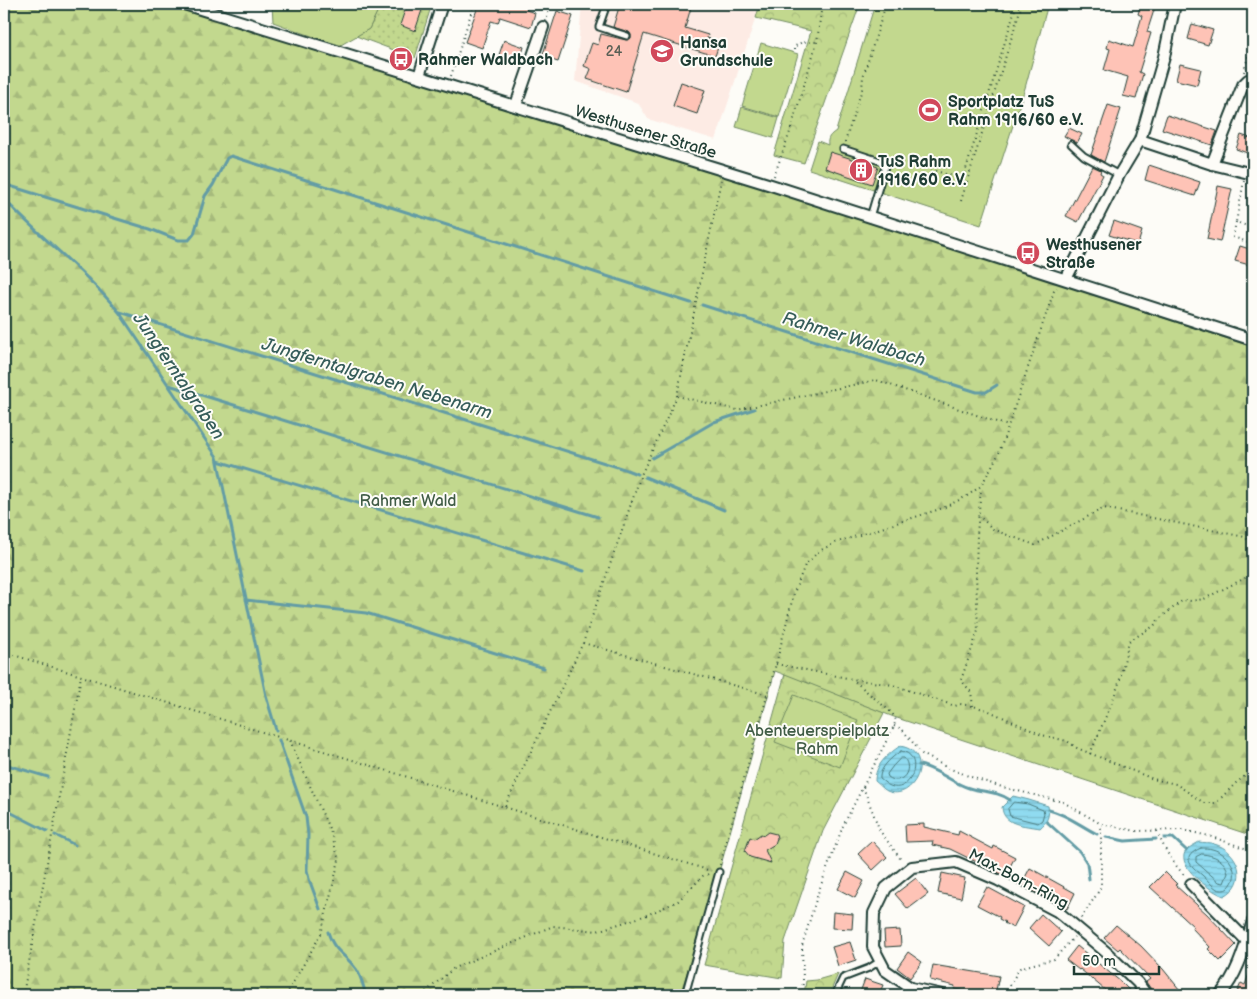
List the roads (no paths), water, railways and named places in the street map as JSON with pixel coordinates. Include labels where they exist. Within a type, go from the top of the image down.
[{"type":"street","name":"Westhusener Straße","points":[[184,4],[771,185],[1253,340]]},
{"type":"street","points":[[419,76],[442,4]]},
{"type":"street","points":[[1066,279],[1119,175],[1140,140],[1164,58],[1175,4]]},
{"type":"street","points":[[516,105],[543,26]]},
{"type":"street","points":[[1212,164],[1243,85],[1251,80]]},
{"type":"street","points":[[1140,140],[1212,164],[1249,173]]},
{"type":"street","name":"Max-Born-Ring","points":[[942,995],[910,992],[885,970],[873,947],[874,913],[886,888],[912,867],[956,862],[998,880],[1056,912],[1112,958],[1138,983],[1146,995]]},
{"type":"street","points":[[1191,884],[1247,941]]},
{"type":"street","points":[[1220,995],[1227,987],[1239,965],[1253,921]]},
{"type":"lane","points":[[606,4],[599,27],[627,36]]},
{"type":"lane","points":[[1070,144],[1084,156],[1119,175]]},
{"type":"lane","points":[[843,149],[886,163],[870,217]]},
{"type":"lane","points":[[685,995],[718,872]]},
{"type":"lane","points":[[835,995],[842,978],[869,968],[880,961]]},
{"type":"water","points":[[900,746],[911,750],[917,757],[919,766],[918,775],[913,784],[906,790],[897,793],[887,791],[875,781],[879,765]]},
{"type":"water","points":[[1013,796],[1048,806],[1049,813],[1040,828],[1016,824],[1006,818],[1002,807]]},
{"type":"water","points":[[1199,842],[1212,843],[1223,847],[1235,860],[1239,875],[1237,883],[1224,896],[1198,880],[1184,861],[1186,851]]},
{"type":"waterway","name":"Rahmer Waldbach","points":[[4,187],[10,186],[150,229],[178,240],[189,240],[194,234],[205,196],[227,158],[231,156],[691,303]]},
{"type":"waterway","name":"Jungferntalgraben","points":[[4,199],[92,283],[119,312],[217,457],[266,696],[276,730]]},
{"type":"waterway","name":"Rahmer Waldbach","points":[[702,305],[977,392],[986,392],[997,385]]},
{"type":"waterway","name":"Jungferntalgraben Nebenarm","points":[[120,312],[637,474]]},
{"type":"waterway","name":"Jungferntalgraben Nebenarm","points":[[169,385],[598,517]]},
{"type":"waterway","name":"Jungferntalgraben Nebenarm","points":[[652,458],[714,422],[754,409]]},
{"type":"waterway","name":"Jungferntalgraben Nebenarm","points":[[218,461],[584,571]]},
{"type":"waterway","name":"Jungferntalgraben Nebenarm","points":[[645,477],[724,510]]},
{"type":"waterway","name":"Jungferntalgraben Nebenarm","points":[[246,600],[366,613],[544,668]]},
{"type":"waterway","name":"Jungferntalgraben","points":[[279,740],[306,817],[308,835],[307,870],[320,909]]},
{"type":"waterway","points":[[4,764],[48,777]]},
{"type":"waterway","points":[[919,765],[932,769],[962,786],[995,793],[1010,800]]},
{"type":"waterway","points":[[4,809],[47,831]]},
{"type":"waterway","points":[[1049,810],[1067,817],[1097,834]]},
{"type":"waterway","points":[[1047,822],[1080,852],[1087,863],[1089,879]]},
{"type":"waterway","points":[[55,835],[75,845]]},
{"type":"waterway","points":[[1106,837],[1125,841],[1156,839]]},
{"type":"waterway","points":[[1164,838],[1173,838],[1186,850]]},
{"type":"waterway","name":"Jungferntalgraben","points":[[328,932],[334,945],[358,972],[366,995]]},
{"type":"place","name":"Hansa Grundschule","points":[[662,51]]},
{"type":"place","name":"Rahmer Waldbach","points":[[401,59]]},
{"type":"place","name":"Sportplatz TuS Rahm 1916/60 e.V.","points":[[930,110]]},
{"type":"place","name":"TuS Rahm 1916/60 e.V.","points":[[861,170]]},
{"type":"place","name":"Westhusener Straße","points":[[1028,253]]},
{"type":"park label","name":"Rahmer Wald","points":[[408,500]]},
{"type":"park label","name":"Abenteuerspielplatz Rahm","points":[[817,739]]}]
